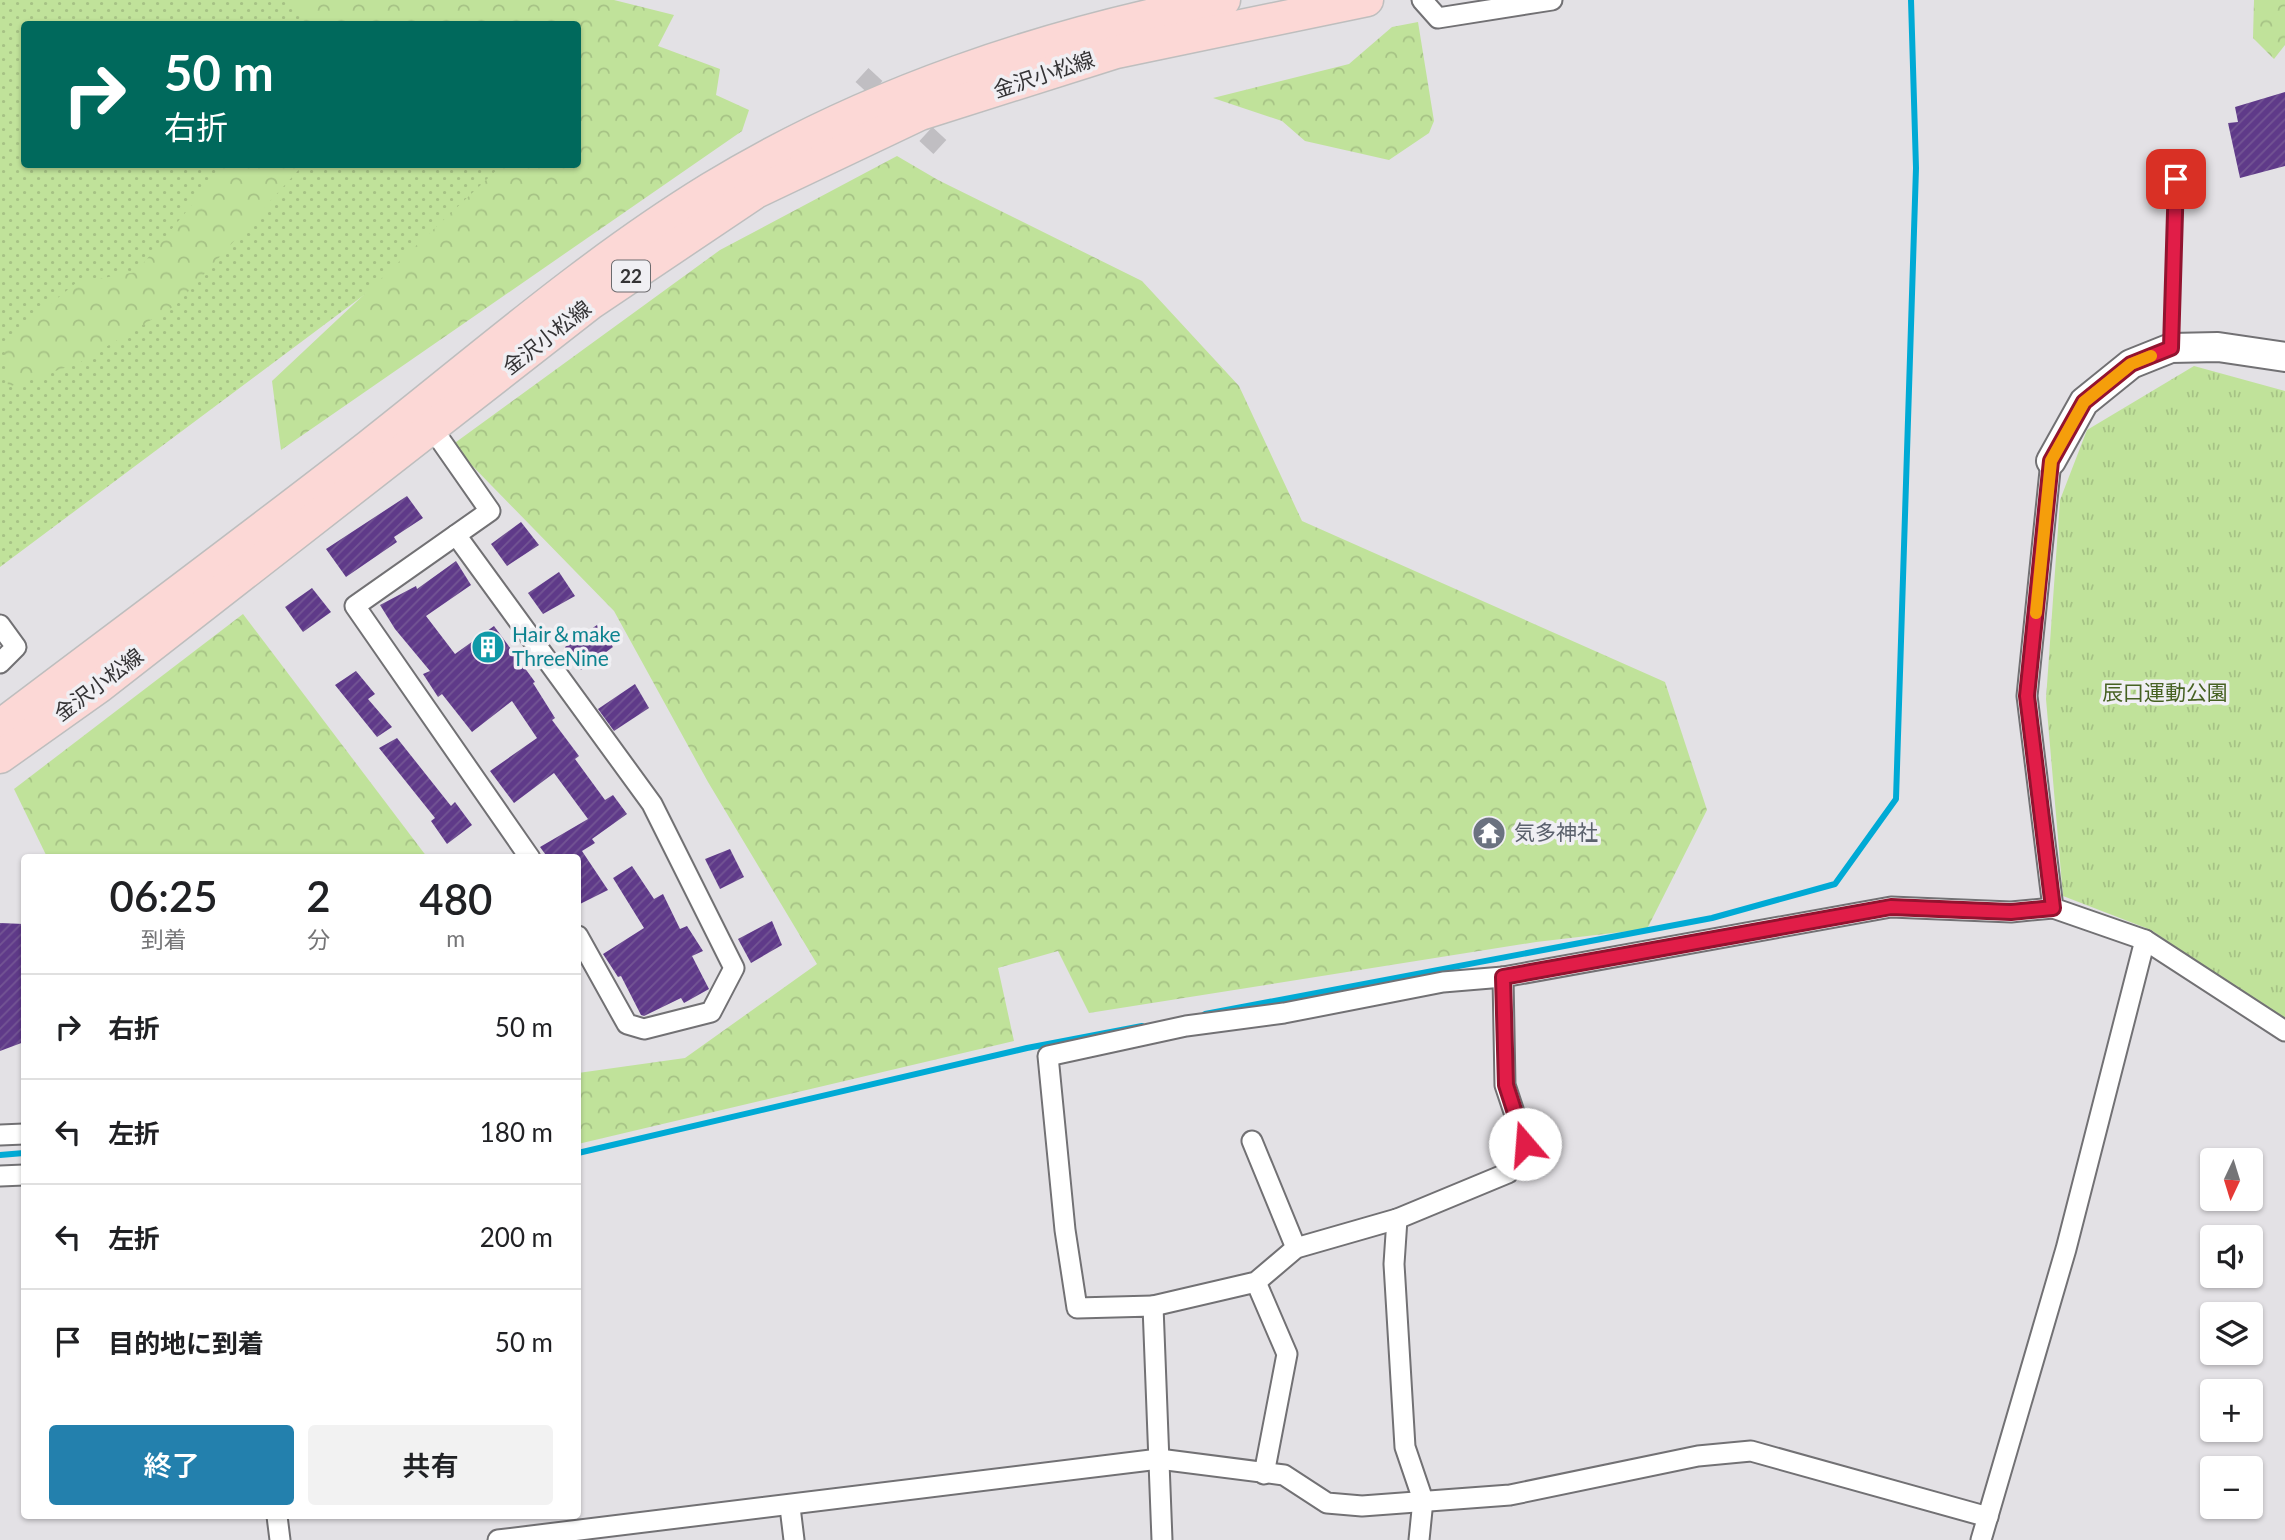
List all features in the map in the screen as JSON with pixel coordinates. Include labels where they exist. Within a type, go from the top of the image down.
[{"type":"main road","name":"金沢小松線","points":[[0,726],[370,445],[519,324],[710,188],[792,144],[951,74],[1054,42],[1224,0]]},
{"type":"main road","name":"金沢小松線","points":[[0,757],[100,686],[591,303],[756,192],[920,114],[1116,52],[1367,0]]},
{"type":"street","points":[[1422,0],[1438,18],[1552,0]]},
{"type":"street","points":[[2053,908],[2027,696],[2051,461],[2084,402],[2131,364],[2171,348],[2218,347],[2285,357]]},
{"type":"street","points":[[432,428],[490,511],[355,606],[527,854]]},
{"type":"street","points":[[456,535],[652,804],[734,968],[711,1012],[644,1030],[627,1024],[581,941]]},
{"type":"street","points":[[0,625],[16,647],[0,663]]},
{"type":"street","points":[[1503,977],[1506,1085],[1525,1144],[1508,1173],[1397,1219],[1296,1248],[1256,1282],[1153,1306],[1077,1308],[1065,1230],[1048,1056],[1186,1026],[1284,1013],[1443,982],[1503,977],[1891,907],[2011,912],[2053,908],[2145,940],[2285,1031]]},
{"type":"street","points":[[1981,1540],[2066,1249],[2145,940]]},
{"type":"street","points":[[0,1135],[21,1134]]},
{"type":"street","points":[[1252,1141],[1296,1248]]},
{"type":"street","points":[[0,1176],[21,1175]]},
{"type":"street","points":[[1397,1219],[1394,1264],[1405,1447],[1423,1500],[1419,1540]]},
{"type":"street","points":[[1256,1282],[1287,1354],[1264,1474]]},
{"type":"street","points":[[1153,1306],[1161,1540]]},
{"type":"street","points":[[498,1540],[790,1507],[1159,1460],[1284,1475],[1326,1503],[1362,1506],[1510,1495],[1698,1456],[1751,1451],[1988,1517]]},
{"type":"street","points":[[790,1507],[794,1540]]},
{"type":"street","points":[[276,1519],[280,1540]]},
{"type":"lane","points":[[2171,348],[2176,179]]},
{"type":"green space","points":[[0,0],[440,0],[430,21],[21,21],[21,168],[534,168],[0,567]]},
{"type":"green space","points":[[290,0],[614,0],[674,15],[658,46],[720,69],[716,95],[749,110],[742,131],[281,450],[272,381],[499,168],[581,168],[581,21],[304,21]]},
{"type":"green space","points":[[2254,0],[2285,0],[2285,45],[2274,59],[2253,38]]},
{"type":"green space","points":[[1418,22],[1434,121],[1429,133],[1389,160],[1305,141],[1282,121],[1213,98],[1349,64],[1392,27]]},
{"type":"green space","points":[[897,156],[938,180],[1142,281],[1239,386],[1302,521],[1665,682],[1707,810],[1647,929],[1536,942],[1089,1013],[1058,951],[998,968],[1014,1041],[581,1143],[581,1073],[685,1058],[817,964],[708,782],[614,611],[452,445],[720,250]]},
{"type":"green space","points":[[223,168],[300,168],[176,305],[79,363],[8,387],[4,342],[76,283],[136,272]]},
{"type":"green space","name":"辰口運動公園","points":[[2194,366],[2285,391],[2285,1021],[2151,930],[2063,896],[2046,699],[2060,500],[2087,430]]},
{"type":"green space","points":[[243,614],[425,854],[46,854],[14,789]]},
{"type":"building","points":[[2285,92],[2285,166],[2240,178],[2228,123],[2238,122],[2235,107]]},
{"type":"building","points":[[407,496],[423,518],[394,537],[397,542],[346,577],[326,549]]},
{"type":"building","points":[[521,522],[539,545],[507,566],[491,544]]},
{"type":"building","points":[[456,561],[471,585],[426,616],[455,654],[494,626],[535,682],[533,683],[555,718],[552,720],[579,756],[575,759],[605,800],[613,795],[627,814],[592,839],[595,843],[582,851],[608,890],[581,904],[581,854],[545,854],[540,847],[588,819],[554,773],[514,803],[490,771],[537,738],[512,701],[472,732],[442,694],[438,697],[423,674],[430,671],[395,629],[380,605],[416,586],[417,589]]},
{"type":"building","points":[[559,572],[575,596],[543,614],[528,593]]},
{"type":"building","points":[[312,588],[331,612],[303,632],[285,607]]},
{"type":"building","points":[[597,625],[613,647],[581,670],[565,647]]},
{"type":"building","points":[[356,671],[375,694],[368,699],[392,727],[377,737],[335,685]]},
{"type":"building","points":[[635,684],[649,708],[614,731],[598,709]]},
{"type":"building","points":[[397,738],[451,806],[455,802],[472,825],[447,844],[431,821],[435,818],[379,748]]},
{"type":"building","points":[[730,849],[744,877],[720,889],[705,859]]},
{"type":"building","points":[[632,866],[654,899],[663,894],[680,929],[687,926],[703,951],[692,956],[709,989],[684,1003],[681,998],[644,1016],[641,1015],[621,976],[618,977],[603,954],[644,928],[613,878]]},
{"type":"building","points":[[772,921],[782,945],[751,963],[738,939]]},
{"type":"building","points":[[0,923],[21,924],[21,1043],[0,1051]]},
{"type":"waterway","points":[[1205,1014],[1712,918],[1835,884],[1896,799],[1916,168],[1911,0]]},
{"type":"waterway","points":[[581,1152],[1027,1048],[1142,1026]]},
{"type":"waterway","points":[[0,1155],[21,1153]]},
{"type":"tunnel","points":[[862,75],[941,148]]},
{"type":"slow traffic","points":[[2036,613],[2051,461],[2084,402],[2131,364],[2151,356]]},
{"type":"place","name":"Hair＆make ThreeNine","points":[[488,647]]},
{"type":"place","name":"気多神社","points":[[1489,833]]},
{"type":"route","points":[[1525,1144],[1506,1085],[1503,977],[1891,907],[2011,912],[2053,908],[2027,696],[2051,461],[2084,402],[2131,364],[2171,348],[2176,179]]}]
